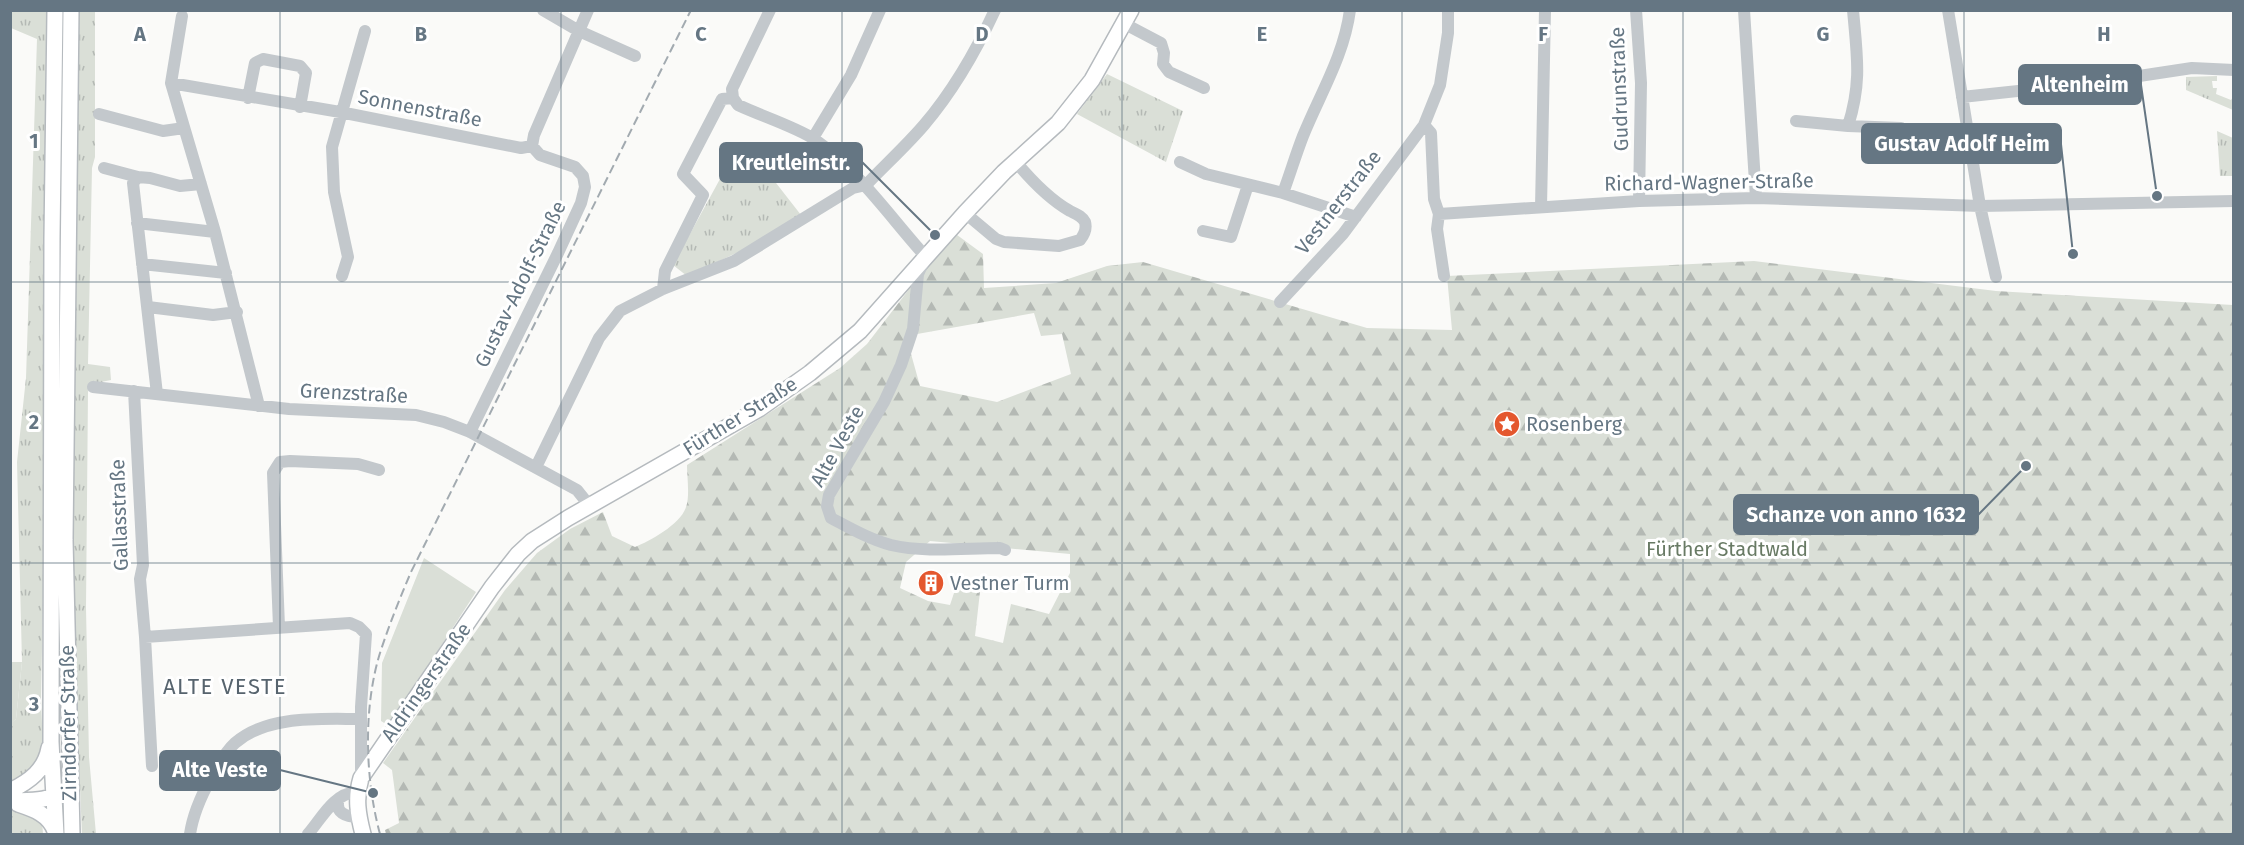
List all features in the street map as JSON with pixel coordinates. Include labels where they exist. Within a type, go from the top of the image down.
[{"type":"main road","points":[[55,10],[58,613]]},
{"type":"main road","points":[[58,490],[70,10]]},
{"type":"main road","name":"Fürther Straße","points":[[492,587],[518,554],[532,541],[589,505],[759,409],[810,372],[860,331],[965,213],[1058,123],[1085,88],[1127,17]]},
{"type":"main road","name":"Aldringerstraße","points":[[358,785],[492,587]]},
{"type":"main road","name":"Zirndorfer Straße","points":[[56,834],[51,742],[58,613]]},
{"type":"main road","name":"Zirndorfer Straße","points":[[58,613],[72,834]]},
{"type":"main road","points":[[11,796],[38,772],[48,755],[51,742]]},
{"type":"main road","points":[[11,796],[55,796],[66,787],[69,778]]},
{"type":"main road","points":[[358,785],[359,817],[363,834]]},
{"type":"main road","points":[[11,796],[45,816],[56,834]]},
{"type":"street","points":[[543,10],[579,31],[635,56]]},
{"type":"street","points":[[532,146],[534,135],[588,10]]},
{"type":"street","points":[[663,289],[665,271],[704,195],[683,174],[727,99],[770,10]]},
{"type":"street","points":[[813,138],[851,75],[880,10]]},
{"type":"street","points":[[536,467],[599,338],[620,312],[663,289],[734,261],[853,188],[866,185],[924,124],[950,89],[975,51],[995,10]]},
{"type":"street","points":[[1283,193],[1303,136],[1334,68],[1350,10]]},
{"type":"street","name":"Vestnerstraße","points":[[1280,302],[1356,217],[1424,125],[1440,85],[1448,33],[1448,10]]},
{"type":"street","points":[[1540,207],[1545,10]]},
{"type":"street","name":"Gudrunstraße","points":[[1636,10],[1641,83],[1640,201]]},
{"type":"street","points":[[1744,10],[1756,198]]},
{"type":"street","points":[[1848,126],[1856,101],[1859,75],[1853,10]]},
{"type":"street","points":[[1948,10],[1980,206],[1996,277]]},
{"type":"street","points":[[182,15],[171,83],[215,231],[259,406]]},
{"type":"street","points":[[1127,17],[1161,43],[1164,53],[1163,64],[1169,72],[1204,88]]},
{"type":"street","points":[[342,276],[348,257],[334,192],[332,147],[340,112],[365,31]]},
{"type":"street","points":[[248,98],[255,63],[262,59],[300,66],[304,69],[306,72],[300,107]]},
{"type":"street","points":[[1962,97],[2096,83],[2192,68],[2234,70]]},
{"type":"street","name":"Sonnenstraße","points":[[171,83],[300,107],[340,112],[521,148],[532,146]]},
{"type":"street","points":[[727,99],[813,138],[843,162],[866,185],[926,257]]},
{"type":"street","points":[[99,114],[163,131],[184,128]]},
{"type":"street","points":[[1796,121],[1901,128]]},
{"type":"street","points":[[1424,125],[1431,133],[1434,199],[1439,214],[1437,229],[1444,276]]},
{"type":"street","name":"Gustav-Adolf-Straße","points":[[470,432],[558,253],[581,202],[585,187],[583,176],[575,167],[540,154],[532,146]]},
{"type":"street","points":[[965,213],[996,239],[1004,242],[1059,246],[1080,240],[1086,231],[1084,221],[1080,216],[1035,184],[1016,162]]},
{"type":"street","points":[[1180,162],[1206,174],[1283,193],[1356,217]]},
{"type":"street","points":[[104,168],[180,186],[201,184]]},
{"type":"street","points":[[138,177],[133,183],[157,394]]},
{"type":"street","points":[[1203,231],[1231,237],[1248,184]]},
{"type":"street","name":"Richard-Wagner-Straße","points":[[1439,214],[1640,201],[1756,198],[1980,206],[2234,201]]},
{"type":"street","points":[[137,223],[215,231]]},
{"type":"street","name":"Alte Veste","points":[[926,257],[918,274],[913,329],[901,365],[884,402],[829,495],[827,506],[831,518],[869,538],[893,545],[1005,550]]},
{"type":"street","points":[[142,264],[226,273]]},
{"type":"street","points":[[148,307],[213,315],[237,312]]},
{"type":"street","name":"Grenzstraße","points":[[93,387],[259,406],[416,415],[470,432],[578,490],[589,505]]},
{"type":"street","name":"Gallasstraße","points":[[134,392],[143,565],[141,592],[146,637],[152,766]]},
{"type":"street","points":[[279,627],[273,473],[280,462],[358,464],[379,470]]},
{"type":"street","points":[[146,637],[350,623],[359,627],[366,634],[358,785],[339,798],[308,834]]},
{"type":"street","points":[[190,834],[200,799],[215,770],[234,744],[253,731],[280,723],[309,719],[360,719]]},
{"type":"street","points":[[339,798],[337,807],[342,814]]},
{"type":"street","points":[[320,820],[334,814],[359,817]]},
{"type":"green space","points":[[11,11],[46,11],[44,548],[41,699],[43,747],[35,767],[11,783],[10,725],[16,719],[22,662],[17,462],[26,378],[37,39],[11,28]]},
{"type":"green space","points":[[79,11],[95,11],[95,157],[92,168],[88,364],[110,367],[111,380],[91,384],[88,392],[86,608],[89,757],[96,834],[82,834],[76,696],[73,543]]},
{"type":"green space","points":[[1107,74],[1183,111],[1166,162],[1077,114]]},
{"type":"green space","points":[[2217,76],[2217,81],[2212,81],[2213,88],[2217,88],[2216,94],[2231,100],[2233,97],[2233,110],[2186,90],[2186,77]]},
{"type":"green space","points":[[2217,131],[2233,138],[2233,176],[2220,176]]},
{"type":"green space","points":[[738,146],[762,165],[801,215],[760,242],[687,276],[673,265]]},
{"type":"green space","name":"Fürther Stadtwald","points":[[953,232],[983,254],[984,288],[1056,283],[1107,266],[1143,262],[1367,328],[1452,330],[1447,276],[1754,261],[1996,291],[2233,305],[2233,834],[386,834],[385,830],[399,823],[392,770],[383,763],[505,590],[537,553],[570,529],[603,512],[612,536],[635,547],[672,526],[683,513],[687,503],[687,465],[840,368],[867,344]],"holes":[[[1034,313],[1041,336],[1062,334],[1071,374],[997,402],[920,386],[906,336]],[[930,541],[1070,554],[1070,573],[1049,614],[1011,604],[1003,643],[975,636],[981,583],[960,575],[950,605],[928,601],[900,588],[906,562]]]},
{"type":"green space","points":[[424,558],[476,592],[389,726],[381,721],[382,663]]},
{"type":"green space","points":[[11,662],[22,662],[16,719],[11,725]]},
{"type":"green space","points":[[17,809],[42,820],[43,834],[11,834],[10,810]]},
{"type":"railway","points":[[380,834],[371,790],[369,720],[375,674],[391,622],[411,572],[691,10]]},
{"type":"place","name":"Altenheim","points":[[2157,196]]},
{"type":"place","name":"Kreutleinstr.","points":[[935,235]]},
{"type":"place","name":"Gustav Adolf Heim","points":[[2073,254]]},
{"type":"place","name":"Rosenberg","points":[[1507,424]]},
{"type":"place","name":"Schanze von anno 1632","points":[[2026,466]]},
{"type":"place","name":"Vestner Turm","points":[[931,583]]},
{"type":"place","name":"Alte Veste","points":[[373,793]]},
{"type":"district","name":"ALTE VESTE","points":[[225,686]]}]
